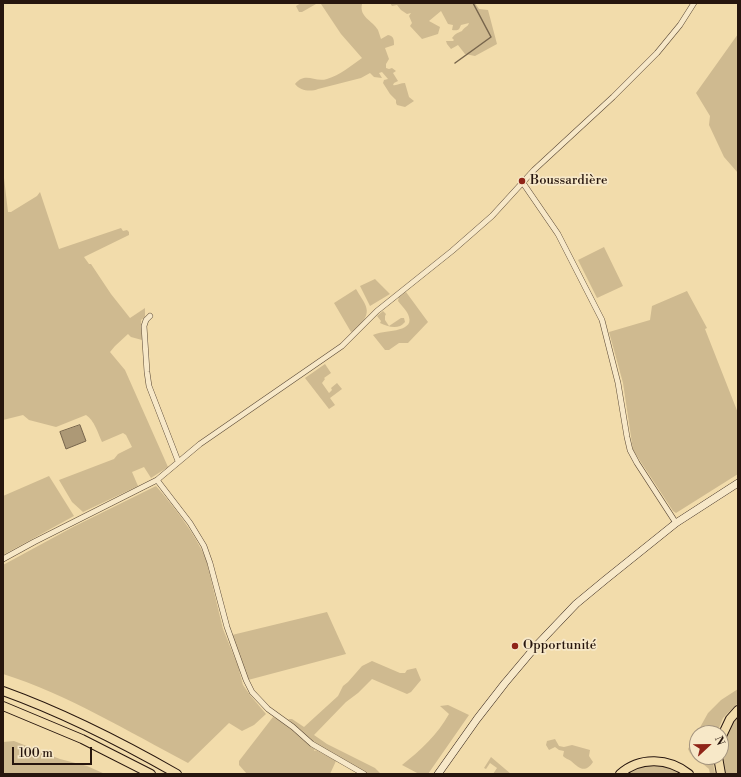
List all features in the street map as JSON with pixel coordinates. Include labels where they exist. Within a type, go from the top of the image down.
[{"type":"highway","points":[[3,691],[68,717],[110,737],[177,774]]},
{"type":"highway","points":[[3,706],[82,739],[151,774]]},
{"type":"highway","points":[[727,725],[738,710]]},
{"type":"highway","points":[[620,774],[632,766],[657,761],[674,765],[689,774]]},
{"type":"main road","points":[[438,774],[484,709],[529,654],[589,592],[676,523],[738,484]]},
{"type":"street","points":[[3,559],[157,480],[178,461],[205,441],[342,346],[376,311],[474,232],[534,170],[613,97],[657,53],[680,25],[694,3]]},
{"type":"street","points":[[523,183],[558,234],[602,320],[618,383],[630,450],[676,523]]},
{"type":"street","points":[[150,316],[146,320],[144,326],[148,380],[152,396],[178,461]]},
{"type":"street","points":[[157,480],[190,523],[204,546],[229,631],[246,680],[252,692],[264,705],[293,727],[312,744],[364,774]]},
{"type":"shaded area","points":[[301,3],[363,3],[362,12],[378,30],[381,39],[388,35],[393,38],[394,45],[385,48],[389,59],[386,64],[386,68],[392,68],[396,71],[393,73],[398,81],[393,85],[405,83],[409,97],[414,101],[405,107],[397,105],[396,100],[383,83],[384,80],[388,79],[382,72],[379,73],[382,78],[374,77],[370,73],[361,78],[312,90],[306,90],[297,86],[295,84],[303,78],[322,80],[332,77],[362,58],[341,34],[321,4],[316,4],[302,12],[299,12],[296,6]]},
{"type":"shaded area","points":[[390,3],[475,3],[479,9],[488,10],[497,44],[475,56],[465,54],[458,45],[451,49],[446,41],[453,41],[454,40],[452,38],[462,31],[469,23],[461,25],[458,30],[452,30],[453,25],[448,24],[441,11],[429,21],[440,27],[438,34],[422,39],[410,26],[412,23],[409,16],[411,13],[407,14],[397,5],[392,6]]},
{"type":"shaded area","points":[[738,34],[738,173],[724,157],[709,125],[710,116],[696,93]]},
{"type":"shaded area","points":[[3,178],[8,212],[11,212],[37,196],[40,192],[59,249],[121,228],[123,231],[127,230],[129,232],[129,235],[84,257],[89,264],[91,264],[111,294],[130,318],[145,308],[145,317],[141,320],[142,340],[131,337],[128,334],[110,352],[125,370],[168,467],[151,478],[144,467],[132,472],[138,486],[83,512],[72,502],[59,480],[114,459],[118,454],[132,447],[126,435],[123,433],[102,442],[94,423],[86,415],[56,427],[29,420],[23,415],[3,420]]},
{"type":"shaded area","points":[[604,247],[623,286],[597,298],[578,260]]},
{"type":"shaded area","points":[[375,279],[390,294],[370,306],[360,286]]},
{"type":"shaded area","points":[[356,289],[367,310],[365,319],[359,327],[351,332],[334,303]]},
{"type":"shaded area","points":[[687,291],[707,328],[705,329],[738,413],[738,474],[676,513],[673,511],[633,450],[623,383],[609,332],[650,320],[652,306]]},
{"type":"shaded area","points":[[406,292],[428,322],[408,343],[399,343],[389,350],[385,350],[373,335],[407,326],[409,317],[405,309],[398,301],[399,297]]},
{"type":"shaded area","points":[[383,311],[386,314],[385,320],[389,326],[401,318],[404,318],[405,322],[403,325],[397,327],[390,327],[380,323],[381,321],[377,316]]},
{"type":"shaded area","points":[[325,364],[331,373],[324,378],[325,379],[322,383],[329,393],[332,390],[331,388],[337,383],[342,389],[330,398],[335,405],[329,409],[305,378]]},
{"type":"shaded area","points":[[80,425],[86,441],[66,449],[60,432]]},
{"type":"shaded area","points":[[49,476],[74,516],[3,555],[3,496]]},
{"type":"shaded area","points":[[156,486],[184,521],[196,539],[206,559],[223,629],[238,666],[243,685],[266,714],[254,725],[242,731],[229,723],[188,763],[74,703],[27,682],[3,674],[3,565],[73,527]]},
{"type":"shaded area","points":[[327,612],[346,654],[248,680],[232,635]]},
{"type":"shaded area","points":[[372,661],[400,673],[405,673],[407,670],[416,668],[421,680],[411,692],[407,694],[372,679],[358,693],[346,702],[314,735],[327,744],[375,768],[381,774],[369,774],[338,758],[313,743],[288,719],[292,719],[304,727],[338,696],[343,686],[362,666]]},
{"type":"shaded area","points":[[738,689],[738,703],[723,718],[720,725],[701,725],[708,713],[721,700]]},
{"type":"shaded area","points":[[448,705],[469,715],[428,774],[419,774],[402,765],[422,748],[440,728],[449,714],[440,706]]},
{"type":"shaded area","points":[[738,715],[738,774],[725,774],[723,765],[729,765],[729,728]]},
{"type":"shaded area","points":[[273,717],[295,731],[315,749],[314,751],[316,750],[336,761],[330,774],[247,774],[239,765],[239,761]]},
{"type":"shaded area","points":[[555,739],[559,746],[564,747],[572,745],[590,750],[589,756],[593,762],[587,768],[582,769],[563,756],[564,751],[555,747],[549,750],[546,745],[547,741]]},
{"type":"shaded area","points":[[14,741],[60,759],[87,766],[105,774],[3,774],[3,742]]},
{"type":"shaded area","points":[[491,757],[511,774],[493,774],[497,768],[490,763],[486,769],[484,768]]},
{"type":"shaded area","points":[[654,764],[672,768],[684,774],[626,774],[642,766]]},
{"type":"shaded area","points":[[704,765],[713,765],[715,774],[710,774],[709,769]]},
{"type":"waterway","points":[[455,63],[491,37],[473,3]]},
{"type":"place","name":"Boussardière","points":[[522,181]]},
{"type":"place","name":"Opportunité","points":[[515,646]]}]
